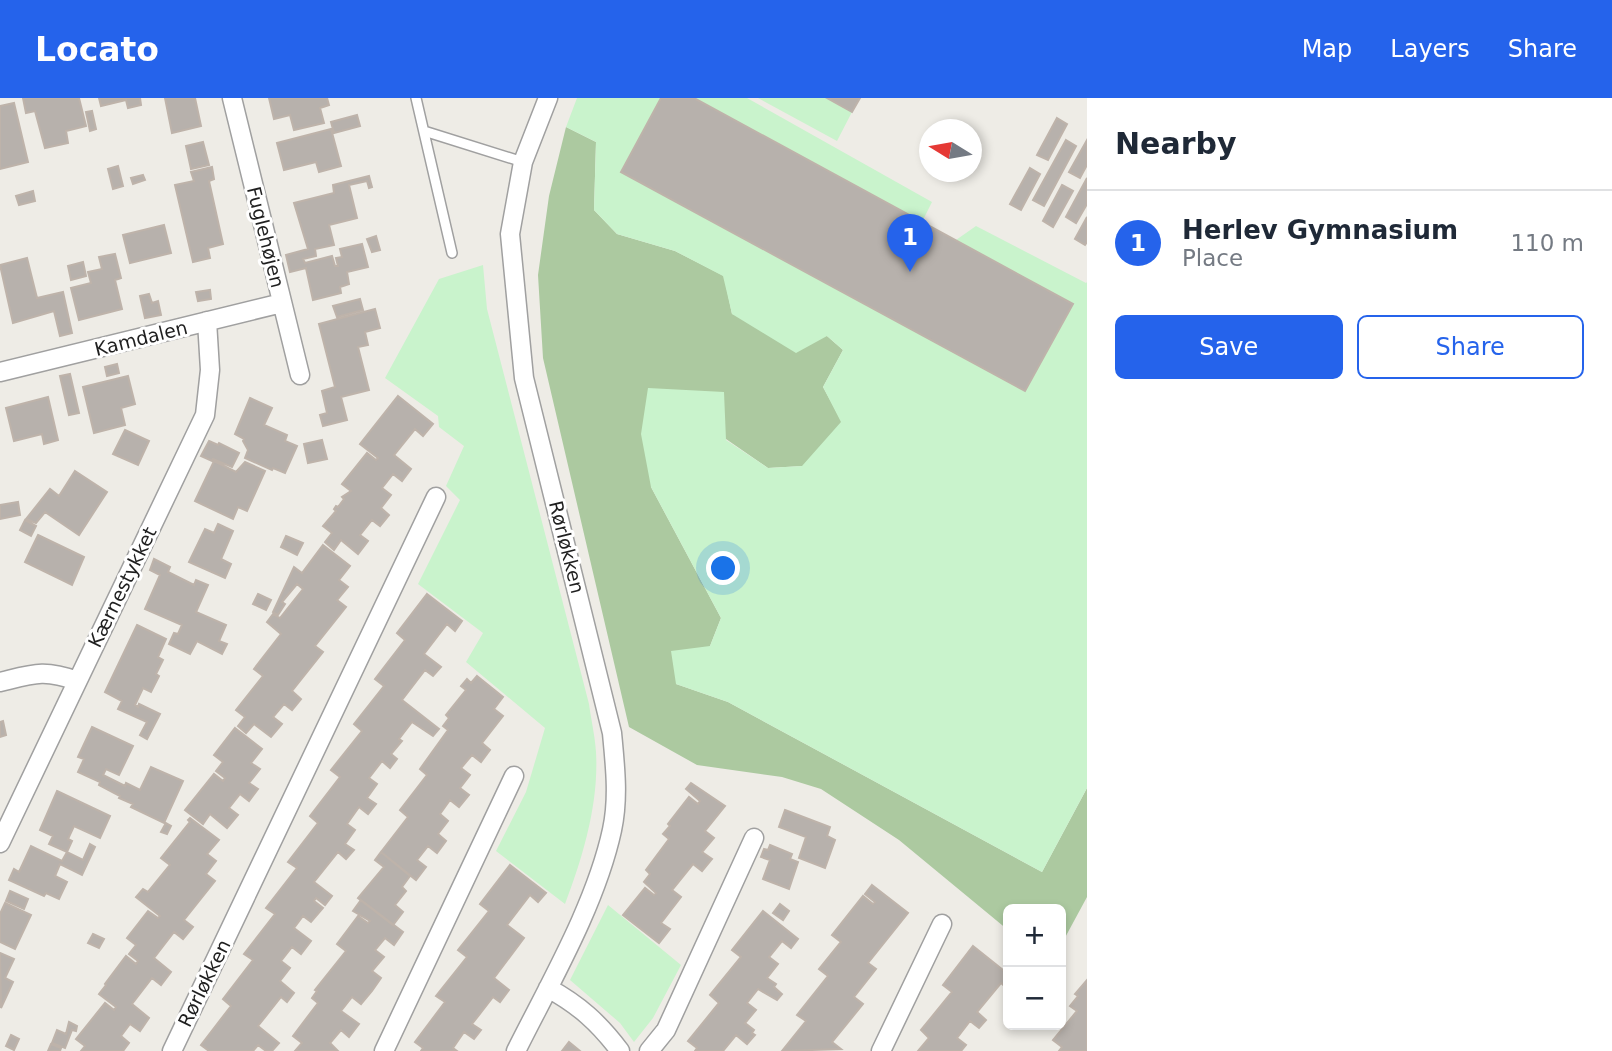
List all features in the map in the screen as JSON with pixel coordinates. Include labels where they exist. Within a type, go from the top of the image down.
[{"type":"street","name":"Fuglehøjen","points":[[232,98],[300,375]]},
{"type":"street","name":"Rørløkken","points":[[516,1051],[600,873],[612,827],[616,780],[612,733],[524,379],[510,234],[523,162],[548,98]]},
{"type":"street","name":"Kamdalen","points":[[0,373],[282,303]]},
{"type":"street","name":"Kærnestykket","points":[[0,843],[205,415],[210,370],[207,321]]},
{"type":"street","name":"Rørløkken","points":[[172,1051],[436,498]]},
{"type":"street","points":[[0,682],[33,674],[55,673],[77,681]]},
{"type":"street","points":[[384,1051],[514,776]]},
{"type":"street","points":[[649,1051],[666,1030],[754,838]]},
{"type":"street","points":[[881,1051],[942,924]]},
{"type":"street","points":[[548,988],[568,999],[601,1025],[620,1051]]},
{"type":"lane","points":[[416,98],[452,253]]},
{"type":"lane","points":[[424,131],[523,162]]},
{"type":"green space","points":[[577,98],[661,98],[621,172],[1025,391],[1072,304],[956,240],[976,226],[1087,282],[1087,788],[1042,872],[728,702],[676,684],[671,651],[710,646],[721,618],[651,487],[641,434],[648,388],[724,392],[726,440],[768,468],[802,466],[841,422],[823,387],[843,350],[827,336],[796,353],[732,314],[723,276],[675,251],[617,234],[594,210],[596,142],[566,127]]},
{"type":"green space","points":[[694,98],[747,98],[932,202],[922,222]]},
{"type":"green space","points":[[758,98],[827,98],[852,112],[837,141]]},
{"type":"green space","points":[[566,127],[596,142],[594,210],[617,234],[675,251],[724,276],[732,314],[827,336],[843,350],[823,387],[842,422],[803,466],[768,468],[726,439],[651,487],[721,618],[710,646],[676,684],[728,702],[1042,872],[1087,788],[1087,897],[1066,936],[1066,904],[1003,904],[1003,926],[899,840],[821,789],[782,777],[697,765],[629,727],[543,358],[538,275],[549,196]]},
{"type":"green space","points":[[483,265],[487,309],[589,704],[595,740],[596,771],[592,810],[584,849],[565,904],[496,851],[526,792],[545,728],[466,662],[483,633],[418,584],[460,500],[446,486],[464,446],[439,427],[438,416],[385,378],[439,279]]},
{"type":"green space","points":[[608,905],[681,965],[653,1018],[634,1042],[620,1023],[570,980]]},
{"type":"building","points":[[23,98],[79,98],[86,126],[66,131],[68,143],[45,148],[35,111],[26,113]]},
{"type":"building","points":[[99,98],[140,98],[141,105],[128,108],[126,100],[101,106]]},
{"type":"building","points":[[165,98],[195,98],[201,126],[172,133]]},
{"type":"building","points":[[269,98],[327,98],[329,105],[320,108],[324,123],[294,130],[290,115],[274,119]]},
{"type":"building","points":[[661,98],[694,98],[1073,304],[1025,391],[621,172]]},
{"type":"building","points":[[827,98],[860,98],[852,112]]},
{"type":"building","points":[[14,103],[28,162],[0,169],[0,106]]},
{"type":"building","points":[[92,111],[96,129],[90,131],[86,112]]},
{"type":"building","points":[[357,115],[360,126],[334,133],[331,122]]},
{"type":"building","points":[[1057,118],[1067,124],[1048,160],[1037,155]]},
{"type":"building","points":[[331,129],[341,166],[319,172],[316,162],[284,170],[277,143]]},
{"type":"building","points":[[1066,140],[1076,146],[1044,206],[1033,200]]},
{"type":"building","points":[[1087,140],[1087,165],[1080,178],[1069,172]]},
{"type":"building","points":[[203,142],[209,165],[191,169],[186,146]]},
{"type":"building","points":[[118,166],[123,186],[113,189],[108,169]]},
{"type":"building","points":[[212,167],[214,179],[209,181],[223,244],[208,248],[210,258],[193,262],[175,185],[194,181],[191,172]]},
{"type":"building","points":[[1030,168],[1040,174],[1021,210],[1010,204]]},
{"type":"building","points":[[143,175],[145,180],[133,184],[131,178]]},
{"type":"building","points":[[369,176],[372,187],[369,188],[367,181],[349,185],[357,218],[329,225],[334,245],[315,249],[316,256],[303,259],[305,263],[332,256],[335,266],[338,266],[336,258],[342,257],[340,249],[362,244],[368,267],[347,272],[349,284],[340,287],[341,293],[313,300],[306,268],[290,272],[286,255],[308,249],[294,203],[334,193],[333,185]]},
{"type":"building","points":[[1087,178],[1087,204],[1076,223],[1066,217]]},
{"type":"building","points":[[1062,185],[1073,191],[1053,227],[1043,221]]},
{"type":"building","points":[[33,191],[35,201],[19,205],[16,196]]},
{"type":"building","points":[[1087,217],[1087,242],[1085,245],[1075,239]]},
{"type":"building","points":[[164,225],[171,253],[130,263],[123,235]]},
{"type":"building","points":[[376,236],[380,250],[372,252],[367,239]]},
{"type":"building","points":[[115,254],[121,278],[115,280],[122,309],[79,320],[71,288],[91,283],[88,272],[102,269],[99,257]]},
{"type":"building","points":[[27,258],[37,298],[63,292],[72,333],[60,336],[54,311],[13,323],[0,265]]},
{"type":"building","points":[[83,262],[86,276],[71,280],[68,266]]},
{"type":"building","points":[[210,290],[211,299],[198,301],[196,292]]},
{"type":"building","points":[[149,294],[152,303],[158,301],[161,315],[145,318],[140,296]]},
{"type":"building","points":[[360,299],[363,310],[337,317],[333,306]]},
{"type":"building","points":[[375,309],[380,328],[365,332],[368,345],[358,347],[369,390],[341,397],[347,420],[323,426],[320,415],[327,413],[322,391],[335,387],[319,324]]},
{"type":"building","points":[[117,364],[119,373],[107,376],[105,367]]},
{"type":"building","points":[[70,374],[79,413],[69,415],[60,376]]},
{"type":"building","points":[[128,376],[135,404],[121,408],[125,425],[94,433],[83,387]]},
{"type":"building","points":[[398,396],[433,424],[423,436],[415,429],[394,455],[411,469],[402,481],[393,474],[382,488],[391,495],[381,508],[389,515],[380,526],[372,520],[360,535],[368,541],[358,554],[341,540],[334,550],[325,542],[332,533],[323,526],[344,499],[342,497],[351,491],[342,484],[367,453],[376,460],[378,458],[360,444]]},
{"type":"building","points":[[48,397],[58,440],[44,444],[42,434],[14,441],[6,408]]},
{"type":"building","points":[[250,398],[272,408],[264,425],[287,435],[285,441],[297,446],[285,473],[245,458],[248,450],[244,439],[235,434]]},
{"type":"building","points":[[125,430],[149,441],[138,465],[113,454]]},
{"type":"building","points":[[322,440],[327,459],[308,463],[304,444]]},
{"type":"building","points":[[209,441],[239,453],[232,467],[201,456]]},
{"type":"building","points":[[214,461],[236,472],[245,462],[265,471],[247,511],[238,507],[233,519],[195,501]]},
{"type":"building","points":[[75,471],[107,492],[79,535],[45,512],[36,523],[26,519],[50,489],[59,496]]},
{"type":"building","points":[[18,502],[20,515],[0,519],[0,505]]},
{"type":"building","points":[[25,520],[36,526],[31,536],[20,530]]},
{"type":"building","points":[[218,524],[233,531],[221,559],[231,564],[225,578],[189,562],[205,529],[214,533]]},
{"type":"building","points":[[38,535],[84,557],[72,585],[25,562]]},
{"type":"building","points":[[286,536],[303,543],[297,555],[281,547]]},
{"type":"building","points":[[323,545],[350,566],[339,580],[348,587],[337,600],[346,607],[315,646],[323,652],[292,691],[301,699],[292,710],[284,704],[273,717],[282,724],[271,737],[254,724],[246,733],[238,726],[245,717],[236,710],[263,676],[254,669],[281,634],[267,622],[273,614],[280,618],[303,589],[297,584],[282,602],[285,604],[278,615],[273,612],[294,567],[302,573]]},
{"type":"building","points":[[154,559],[170,567],[168,572],[194,585],[196,580],[208,585],[196,612],[226,625],[219,641],[227,644],[222,654],[197,641],[190,654],[169,644],[182,625],[145,609],[160,575],[150,570]]},
{"type":"building","points":[[258,594],[271,600],[266,610],[253,604]]},
{"type":"building","points":[[427,594],[462,621],[455,631],[447,624],[424,654],[441,667],[433,676],[425,670],[402,700],[439,729],[433,736],[412,722],[391,754],[397,759],[390,768],[382,761],[369,778],[377,784],[367,798],[376,804],[368,814],[359,807],[347,824],[355,830],[345,844],[354,850],[346,859],[338,852],[314,882],[332,896],[325,905],[316,898],[314,901],[323,908],[311,922],[303,916],[294,928],[311,941],[301,954],[292,947],[281,961],[290,968],[280,981],[294,993],[287,1002],[281,997],[258,1026],[279,1043],[272,1051],[266,1051],[258,1045],[253,1051],[209,1051],[201,1045],[231,1006],[223,999],[253,960],[244,954],[275,914],[266,908],[297,868],[288,862],[318,823],[310,816],[340,777],[331,770],[362,731],[354,724],[384,686],[375,679],[405,640],[397,633]]},
{"type":"building","points":[[137,625],[166,639],[158,657],[163,660],[156,674],[159,676],[151,692],[143,688],[135,705],[138,707],[139,704],[160,714],[147,739],[140,735],[147,722],[118,709],[122,701],[105,692]]},
{"type":"building","points":[[477,676],[503,697],[494,709],[503,716],[482,743],[490,750],[481,762],[472,755],[461,768],[470,775],[460,788],[469,795],[459,807],[450,800],[440,814],[448,821],[438,834],[446,841],[437,853],[428,846],[417,860],[426,867],[416,880],[381,852],[408,817],[400,810],[427,775],[420,769],[448,730],[443,726],[449,718],[446,715],[466,690],[461,686],[467,679],[471,683]]},
{"type":"building","points":[[3,721],[6,735],[0,737],[0,722]]},
{"type":"building","points":[[92,727],[133,746],[119,775],[106,769],[103,775],[140,790],[151,767],[183,781],[164,823],[131,807],[133,804],[99,785],[100,782],[78,772],[84,759],[78,757]]},
{"type":"building","points":[[235,728],[262,749],[251,763],[260,769],[249,783],[258,789],[249,801],[240,794],[229,808],[238,815],[227,828],[210,814],[203,824],[185,810],[214,774],[223,781],[225,778],[216,771],[223,762],[214,755]]},
{"type":"building","points":[[691,783],[725,806],[705,831],[714,838],[702,852],[712,859],[702,871],[693,864],[672,890],[681,897],[661,923],[670,929],[659,943],[623,915],[645,888],[654,895],[656,893],[644,882],[650,874],[646,870],[669,839],[663,834],[670,826],[668,824],[689,797],[698,804],[700,801],[686,789]]},
{"type":"building","points":[[57,791],[110,816],[100,838],[74,826],[68,839],[72,841],[67,852],[49,844],[53,836],[40,830]]},
{"type":"building","points":[[785,810],[830,827],[827,836],[835,840],[825,868],[799,858],[806,837],[779,827]]},
{"type":"building","points":[[190,818],[219,840],[207,854],[216,861],[206,874],[215,881],[184,920],[193,927],[183,939],[174,932],[154,958],[171,972],[161,985],[152,978],[132,1004],[149,1018],[140,1031],[130,1024],[121,1036],[129,1043],[123,1051],[81,1051],[85,1046],[76,1039],[105,1003],[114,1010],[116,1007],[99,994],[105,984],[126,956],[136,964],[138,961],[129,954],[136,945],[127,938],[148,911],[158,918],[160,916],[136,897],[143,889],[148,892],[170,865],[161,858],[190,822]]},
{"type":"building","points":[[166,823],[171,826],[167,834],[161,832]]},
{"type":"building","points":[[90,844],[95,847],[82,875],[60,864],[55,876],[67,882],[59,899],[46,893],[44,896],[9,880],[14,869],[19,872],[31,846],[62,861],[67,852],[83,860]]},
{"type":"building","points":[[770,845],[792,854],[790,859],[798,862],[789,889],[763,879],[770,860],[761,857],[764,849],[768,850]]},
{"type":"building","points":[[381,852],[410,876],[402,887],[406,891],[395,905],[403,912],[393,925],[358,898],[384,867],[375,860]]},
{"type":"building","points":[[510,865],[546,893],[538,902],[530,895],[507,925],[524,938],[494,978],[509,990],[500,1002],[493,997],[472,1024],[481,1030],[474,1039],[464,1032],[453,1048],[457,1051],[421,1051],[423,1048],[415,1042],[445,1002],[436,996],[467,957],[458,950],[489,911],[480,904]]},
{"type":"building","points":[[872,885],[908,913],[868,963],[876,969],[854,997],[863,1004],[832,1042],[841,1049],[782,1051],[806,1021],[797,1015],[828,976],[819,969],[841,942],[832,935],[863,896],[873,904],[875,902],[865,894]]},
{"type":"building","points":[[10,891],[28,899],[24,909],[6,901]]},
{"type":"building","points":[[361,900],[403,932],[394,945],[385,938],[375,950],[384,957],[372,971],[381,978],[372,991],[361,1004],[352,997],[341,1011],[359,1024],[349,1037],[341,1030],[330,1043],[338,1051],[295,1051],[302,1043],[293,1036],[318,1003],[312,998],[317,991],[315,990],[346,951],[337,944],[358,916],[368,923],[370,921],[353,911]]},
{"type":"building","points":[[5,903],[31,915],[15,949],[0,942],[0,914]]},
{"type":"building","points":[[780,904],[789,911],[783,920],[773,913]]},
{"type":"building","points":[[763,911],[798,939],[791,948],[782,941],[769,957],[778,964],[767,978],[776,984],[774,987],[782,994],[777,1000],[758,989],[747,1003],[756,1010],[745,1023],[754,1030],[752,1033],[755,1035],[747,1044],[736,1035],[723,1051],[695,1051],[697,1048],[688,1041],[719,1003],[710,995],[741,957],[732,950]]},
{"type":"building","points":[[93,934],[104,939],[99,948],[88,943]]},
{"type":"building","points":[[973,946],[1003,970],[1003,985],[1001,983],[977,1012],[986,1020],[979,1028],[970,1021],[957,1038],[966,1045],[961,1051],[918,1051],[929,1038],[921,1030],[952,992],[943,985]]},
{"type":"building","points":[[0,953],[14,959],[5,978],[13,982],[1,1008]]},
{"type":"building","points":[[1087,980],[1087,1051],[1059,1051],[1062,1047],[1053,1040],[1061,1030],[1066,1030],[1066,1024],[1077,1011],[1070,1006],[1078,996],[1075,994]]},
{"type":"building","points":[[69,1022],[77,1026],[76,1031],[72,1030],[65,1048],[52,1043],[57,1030],[66,1034]]},
{"type":"building","points":[[11,1035],[19,1039],[14,1050],[6,1046]]},
{"type":"building","points":[[569,1042],[580,1051],[562,1051]]},
{"type":"building","points":[[51,1044],[61,1048],[60,1051],[48,1051]]},
{"type":"place","name":"Herlev Gymnasium","points":[[910,272]]}]
